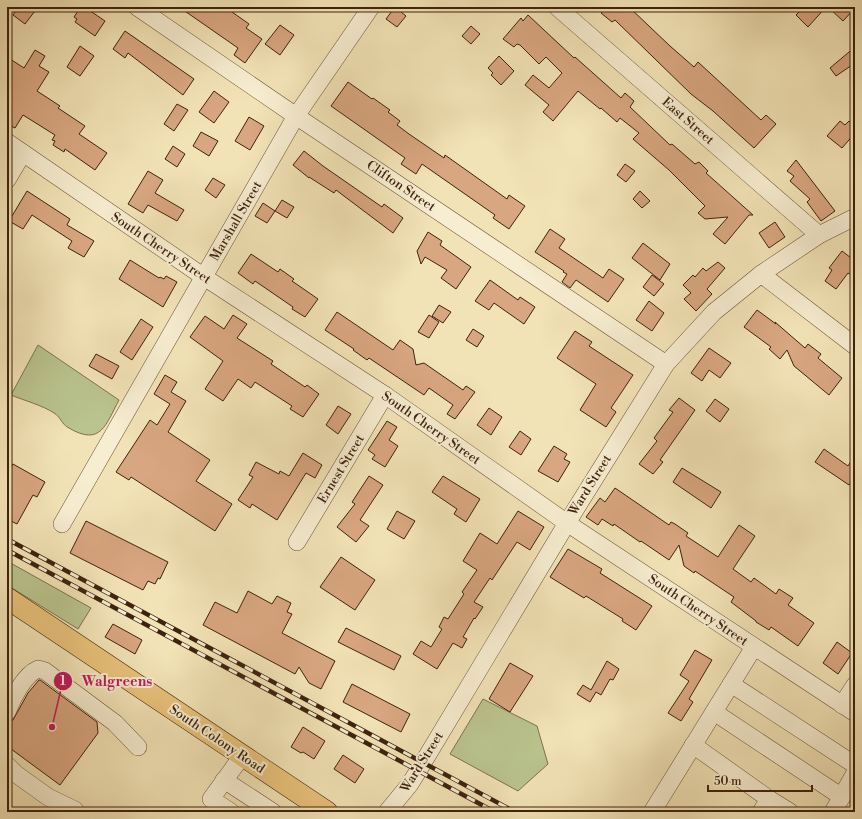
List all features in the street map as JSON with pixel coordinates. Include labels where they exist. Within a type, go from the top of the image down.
[{"type":"main road","name":"South Colony Road","points":[[7,598],[327,812]]},
{"type":"street","name":"Clifton Street","points":[[137,7],[296,116],[666,364]]},
{"type":"street","name":"Marshall Street","points":[[62,524],[296,116],[371,7]]},
{"type":"street","name":"East Street","points":[[557,7],[818,235]]},
{"type":"street","name":"South Cherry Street","points":[[7,142],[204,277],[385,396],[567,523],[848,709]]},
{"type":"street","points":[[7,180],[23,153]]},
{"type":"street","name":"Ward Street","points":[[387,812],[410,784],[567,523],[666,364],[714,312],[761,274],[818,235],[855,217]]},
{"type":"street","points":[[761,274],[855,346]]},
{"type":"street","name":"Ernest Street","points":[[296,542],[385,396]]},
{"type":"street","points":[[652,812],[754,647]]},
{"type":"street","points":[[9,704],[32,672],[38,669],[45,671],[115,723],[138,746]]},
{"type":"street","points":[[731,684],[855,765]]},
{"type":"street","points":[[848,709],[855,685]]},
{"type":"street","points":[[714,712],[842,797]]},
{"type":"street","points":[[693,745],[765,805],[790,812]]},
{"type":"street","points":[[231,812],[211,799],[242,756]]},
{"type":"street","points":[[7,765],[16,774],[48,797],[75,810]]},
{"type":"street","points":[[833,812],[855,774]]},
{"type":"street","points":[[224,780],[273,812]]},
{"type":"green space","points":[[38,345],[119,400],[106,424],[101,430],[95,434],[88,435],[80,433],[67,427],[56,414],[50,410],[11,395]]},
{"type":"green space","points":[[7,561],[91,608],[78,629],[7,585]]},
{"type":"green space","points":[[483,699],[537,726],[548,764],[518,791],[450,754]]},
{"type":"building","points":[[19,7],[29,7],[35,11],[25,24],[13,15]]},
{"type":"building","points":[[179,7],[225,7],[249,24],[246,28],[262,39],[245,63],[234,55],[238,48]]},
{"type":"building","points":[[395,7],[406,16],[397,27],[386,19]]},
{"type":"building","points":[[602,7],[629,7],[694,67],[698,62],[761,120],[766,115],[776,124],[754,148],[713,111],[691,94],[615,20],[612,22],[601,13],[604,10]]},
{"type":"building","points":[[804,7],[826,7],[808,27],[796,15]]},
{"type":"building","points":[[828,7],[855,7],[855,8],[843,21]]},
{"type":"building","points":[[80,8],[84,11],[86,8],[105,21],[95,36],[75,22],[77,19],[74,17]]},
{"type":"building","points":[[528,15],[574,58],[575,57],[621,98],[625,93],[634,101],[630,107],[670,145],[672,144],[695,164],[699,162],[708,171],[706,173],[753,215],[749,215],[725,244],[713,234],[728,217],[705,219],[698,213],[705,206],[669,170],[633,139],[639,133],[620,118],[617,122],[578,91],[553,121],[543,112],[549,105],[525,85],[533,75],[549,88],[562,73],[546,57],[539,64],[520,45],[517,44],[514,47],[503,39],[521,18],[523,21]]},
{"type":"building","points":[[280,25],[294,35],[280,55],[265,44]]},
{"type":"building","points":[[471,26],[480,34],[471,44],[462,36]]},
{"type":"building","points":[[125,31],[194,79],[183,95],[128,53],[125,58],[113,49]]},
{"type":"building","points":[[80,46],[94,56],[80,76],[67,67]]},
{"type":"building","points":[[855,47],[855,63],[836,76],[830,68]]},
{"type":"building","points":[[35,50],[45,56],[39,66],[49,72],[37,91],[60,106],[58,108],[85,126],[79,134],[107,153],[95,170],[65,149],[64,152],[53,145],[55,141],[52,140],[55,135],[23,115],[15,128],[7,124],[7,57],[24,68]]},
{"type":"building","points":[[499,56],[514,71],[501,85],[491,75],[493,73],[488,68]]},
{"type":"building","points":[[348,82],[390,110],[388,112],[400,121],[397,125],[409,134],[444,158],[445,155],[507,199],[509,195],[525,206],[509,229],[493,218],[495,215],[422,164],[416,174],[401,164],[405,158],[331,106]]},
{"type":"building","points":[[214,91],[229,102],[214,123],[199,112]]},
{"type":"building","points":[[177,104],[188,110],[174,131],[164,124]]},
{"type":"building","points":[[249,117],[264,126],[250,150],[235,141]]},
{"type":"building","points":[[840,121],[845,125],[849,121],[855,127],[855,133],[842,148],[827,136]]},
{"type":"building","points":[[201,132],[218,141],[209,156],[193,146]]},
{"type":"building","points":[[173,146],[185,154],[177,167],[165,159]]},
{"type":"building","points":[[304,151],[382,207],[384,204],[403,218],[393,233],[336,190],[334,193],[309,178],[293,165]]},
{"type":"building","points":[[796,160],[835,211],[821,221],[807,202],[810,199],[790,181],[794,176],[787,171]]},
{"type":"building","points":[[625,164],[635,171],[626,182],[617,175]]},
{"type":"building","points":[[148,171],[163,180],[155,193],[184,210],[177,221],[148,205],[143,213],[128,204]]},
{"type":"building","points":[[213,178],[225,185],[216,198],[205,190]]},
{"type":"building","points":[[27,191],[70,219],[67,225],[94,241],[84,257],[68,248],[72,241],[32,215],[23,229],[9,221]]},
{"type":"building","points":[[640,191],[650,201],[642,208],[633,199]]},
{"type":"building","points":[[282,200],[294,207],[287,218],[275,211]]},
{"type":"building","points":[[263,203],[275,211],[267,223],[255,216]]},
{"type":"building","points":[[775,222],[785,237],[769,248],[759,233]]},
{"type":"building","points":[[550,229],[565,239],[559,248],[603,278],[609,269],[624,279],[608,302],[576,280],[570,288],[562,282],[567,274],[535,252]]},
{"type":"building","points":[[428,232],[442,241],[440,245],[471,267],[456,289],[441,278],[447,270],[425,257],[421,264],[417,251]]},
{"type":"building","points":[[643,243],[670,264],[660,280],[632,258]]},
{"type":"building","points":[[842,251],[855,261],[855,278],[848,273],[836,289],[825,281],[832,270],[829,268]]},
{"type":"building","points":[[251,254],[278,272],[280,269],[294,279],[292,281],[318,299],[305,317],[255,281],[253,284],[238,273]]},
{"type":"building","points":[[130,260],[159,278],[164,279],[166,276],[177,282],[163,307],[119,279]]},
{"type":"building","points":[[718,262],[725,268],[707,289],[712,294],[696,311],[684,299],[691,293],[683,285],[693,275],[695,277],[703,268],[706,271]]},
{"type":"building","points":[[652,275],[664,284],[654,296],[643,287]]},
{"type":"building","points":[[490,280],[518,300],[520,297],[535,307],[524,324],[494,303],[489,310],[475,301]]},
{"type":"building","points":[[649,301],[664,313],[652,331],[636,320]]},
{"type":"building","points":[[439,305],[451,312],[443,323],[432,316]]},
{"type":"building","points":[[757,310],[776,324],[775,322],[805,348],[808,344],[821,354],[818,358],[842,378],[829,395],[794,366],[787,350],[780,359],[769,349],[771,347],[744,327]]},
{"type":"building","points":[[337,312],[393,350],[400,340],[413,349],[416,365],[424,363],[463,390],[466,386],[475,392],[455,419],[447,414],[453,405],[429,388],[424,395],[369,358],[367,360],[353,350],[354,349],[325,330]]},
{"type":"building","points":[[233,315],[247,324],[237,338],[273,361],[271,364],[305,387],[307,385],[319,394],[303,417],[290,409],[292,406],[255,382],[251,388],[238,379],[223,401],[205,389],[223,361],[190,337],[205,316],[224,329]]},
{"type":"building","points":[[429,315],[439,322],[429,338],[418,332]]},
{"type":"building","points":[[141,319],[153,327],[132,360],[120,352]]},
{"type":"building","points":[[473,329],[484,336],[477,347],[466,340]]},
{"type":"building","points":[[575,331],[592,342],[589,346],[633,375],[611,408],[616,412],[606,427],[580,410],[596,384],[557,358]]},
{"type":"building","points":[[709,348],[731,363],[720,378],[709,370],[702,381],[691,373]]},
{"type":"building","points":[[96,354],[119,366],[112,379],[89,366]]},
{"type":"building","points":[[165,375],[177,382],[171,392],[186,401],[168,432],[210,460],[196,481],[232,504],[215,531],[131,477],[129,480],[116,472],[150,420],[157,425],[170,404],[154,394]]},
{"type":"building","points":[[679,398],[695,410],[660,460],[663,462],[653,474],[639,464],[657,441],[654,438],[673,412],[669,410]]},
{"type":"building","points":[[715,399],[729,409],[720,422],[706,411]]},
{"type":"building","points":[[338,406],[351,414],[338,434],[326,425]]},
{"type":"building","points":[[489,408],[502,417],[491,435],[477,425]]},
{"type":"building","points":[[387,421],[397,427],[389,440],[398,446],[385,467],[372,459],[375,455],[368,450]]},
{"type":"building","points":[[520,431],[531,439],[521,455],[509,447]]},
{"type":"building","points":[[554,446],[567,454],[564,459],[570,462],[558,482],[538,471]]},
{"type":"building","points":[[824,449],[848,466],[855,455],[855,476],[849,485],[815,462]]},
{"type":"building","points":[[303,453],[322,465],[315,478],[306,473],[277,520],[252,504],[250,508],[238,500],[253,477],[249,475],[256,462],[279,474],[280,471],[289,476]]},
{"type":"building","points":[[13,464],[45,482],[37,497],[33,495],[17,524],[7,519],[7,475]]},
{"type":"building","points":[[682,468],[721,492],[711,508],[673,482]]},
{"type":"building","points":[[369,476],[383,485],[360,520],[369,526],[356,542],[337,527],[355,504],[352,502]]},
{"type":"building","points":[[443,476],[480,499],[466,522],[454,514],[457,509],[432,492]]},
{"type":"building","points":[[615,488],[669,525],[671,522],[675,524],[688,533],[686,536],[718,557],[739,525],[755,536],[733,569],[751,582],[754,578],[776,594],[779,589],[793,598],[788,605],[814,623],[798,646],[771,627],[769,630],[756,622],[731,602],[734,597],[695,571],[694,573],[684,566],[679,545],[669,560],[614,524],[613,526],[602,519],[598,525],[586,517],[600,498],[605,502]]},
{"type":"building","points":[[397,511],[415,521],[404,539],[387,529]]},
{"type":"building","points":[[518,511],[544,527],[530,550],[517,542],[492,580],[490,578],[474,602],[483,607],[475,619],[474,618],[463,637],[467,639],[462,648],[453,643],[437,669],[413,654],[421,641],[431,647],[442,629],[439,627],[444,617],[448,619],[464,594],[462,592],[477,570],[463,561],[480,533],[497,544]]},
{"type":"building","points":[[86,521],[168,562],[160,579],[158,578],[155,584],[148,581],[143,590],[70,553]]},
{"type":"building","points":[[568,549],[602,569],[600,573],[652,606],[636,630],[622,621],[623,619],[586,596],[584,598],[550,577]]},
{"type":"building","points":[[341,557],[375,580],[355,610],[320,587]]},
{"type":"building","points":[[248,591],[272,604],[277,596],[291,603],[287,612],[292,614],[282,633],[335,661],[321,689],[309,683],[299,667],[295,674],[203,625],[215,602],[237,613]]},
{"type":"building","points":[[113,624],[142,640],[135,654],[105,637]]},
{"type":"building","points":[[346,628],[401,656],[394,670],[338,642]]},
{"type":"building","points":[[837,642],[852,653],[838,674],[823,663]]},
{"type":"building","points":[[695,650],[712,660],[689,699],[693,702],[681,721],[668,713],[689,681],[680,675]]},
{"type":"building","points":[[607,661],[619,669],[613,680],[610,679],[601,695],[596,692],[590,702],[577,694],[583,685],[591,690]]},
{"type":"building","points":[[510,663],[533,676],[510,712],[489,699]]},
{"type":"building","points":[[39,680],[97,722],[98,733],[60,785],[7,746],[7,722],[13,720],[28,693]]},
{"type":"building","points":[[352,684],[410,714],[401,732],[343,702]]},
{"type":"building","points":[[303,727],[325,741],[314,759],[291,747]]},
{"type":"building","points":[[343,755],[364,769],[355,783],[334,769]]},
{"type":"railway","points":[[7,539],[515,812]]},
{"type":"railway","points":[[7,550],[495,812]]},
{"type":"place","name":"Walgreens","points":[[52,727]]}]
